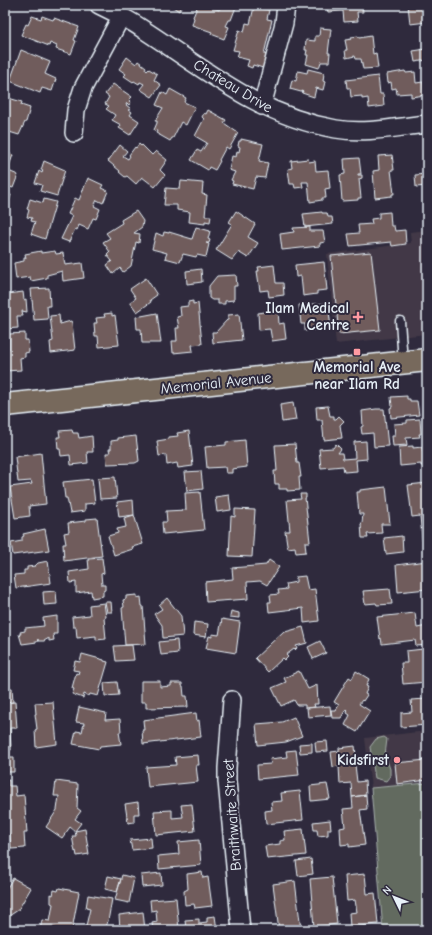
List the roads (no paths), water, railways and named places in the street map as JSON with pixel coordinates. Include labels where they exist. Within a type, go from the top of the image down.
[{"type":"main road","name":"Memorial Avenue","points":[[5,405],[427,360]]},
{"type":"street","name":"Chateau Drive","points":[[98,5],[140,28],[239,93],[262,106],[291,118],[310,124],[338,129],[374,130],[427,124]]},
{"type":"street","points":[[262,106],[284,23],[286,5]]},
{"type":"street","points":[[74,133],[76,110],[83,88],[121,17]]},
{"type":"street","name":"Braithwaite Street","points":[[232,700],[227,782],[241,930]]},
{"type":"lane","points":[[400,321],[403,363]]},
{"type":"place","name":"Ilam Medical Centre","points":[[358,317]]},
{"type":"place","name":"Memorial Ave near Ilam Rd","points":[[357,352]]},
{"type":"place","name":"Kidsfirst","points":[[397,760]]}]
